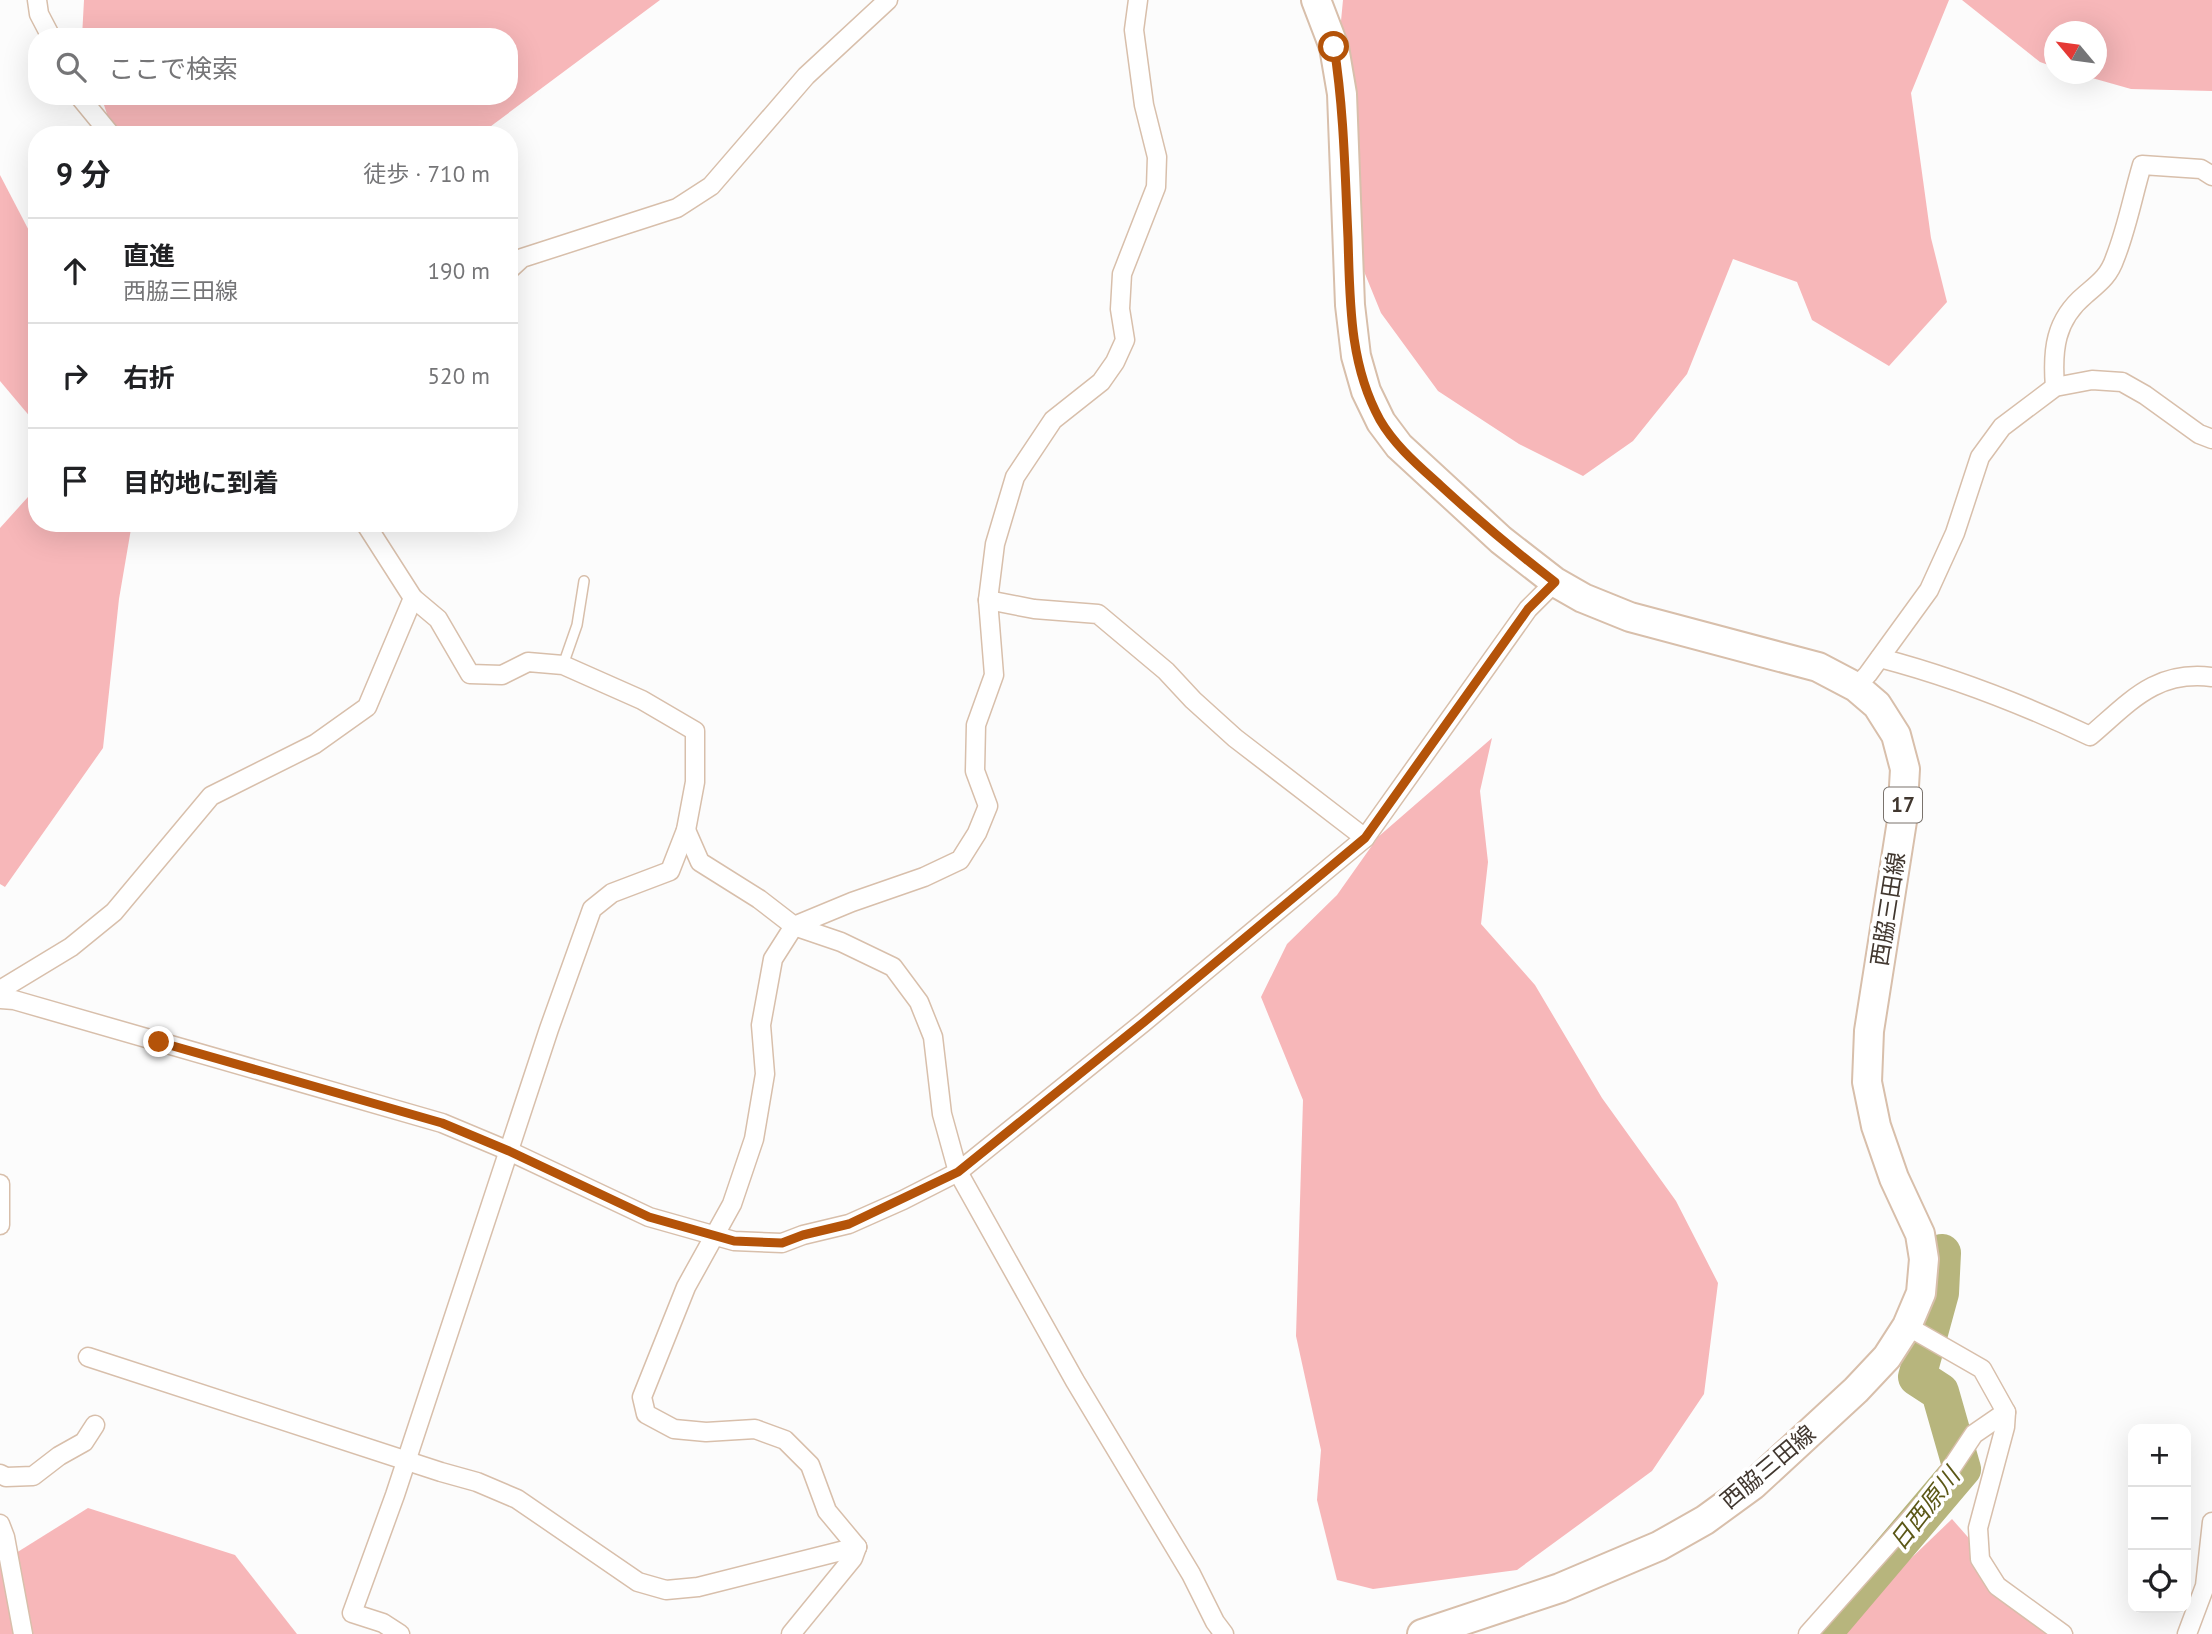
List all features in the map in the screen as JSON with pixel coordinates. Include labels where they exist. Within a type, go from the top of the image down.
[{"type":"main road","name":"西脇三田線","points":[[1316,0],[1334,47],[1342,94],[1350,305],[1356,356],[1366,391],[1381,422],[1399,446],[1501,540],[1555,582],[1583,598],[1630,617],[1818,667],[1856,687],[1877,705],[1896,735],[1905,769],[1902,821],[1869,1031],[1867,1082],[1876,1126],[1894,1178],[1920,1234],[1924,1259],[1920,1293],[1907,1326],[1887,1357],[1856,1390],[1753,1485],[1705,1520],[1659,1546],[1560,1588],[1513,1606],[1422,1634]]},
{"type":"street","points":[[37,0],[39,13],[46,28]]},
{"type":"street","points":[[518,262],[522,258],[677,208],[711,186],[806,76],[888,0]]},
{"type":"street","points":[[857,1547],[827,1511],[810,1465],[785,1440],[755,1429],[706,1432],[674,1429],[646,1413],[642,1396],[686,1287],[732,1204],[754,1139],[765,1074],[761,1025],[773,959],[794,926],[924,877],[960,860],[977,833],[988,806],[975,771],[976,725],[994,675],[988,600],[995,544],[1015,477],[1053,420],[1101,382],[1115,362],[1125,340],[1120,309],[1122,274],[1156,187],[1157,156],[1144,105],[1135,30],[1138,0]]},
{"type":"street","points":[[86,105],[104,126]]},
{"type":"street","points":[[2055,387],[2052,358],[2058,333],[2067,316],[2083,297],[2102,282],[2115,259],[2142,165],[2201,169],[2212,176]]},
{"type":"street","points":[[1856,687],[1928,590],[1955,533],[1980,457],[2002,427],[2055,387],[2092,380],[2122,382],[2146,395],[2199,434],[2212,439]]},
{"type":"street","points":[[371,532],[413,598],[438,619],[470,674],[502,675],[528,662],[563,665],[642,700],[695,731],[695,782],[686,830],[670,871],[612,893],[592,909],[352,1613],[383,1623],[396,1632]]},
{"type":"street","points":[[0,999],[15,1000],[442,1123],[509,1151],[649,1217],[734,1241],[782,1243],[849,1224],[958,1172],[1365,838],[1528,609],[1555,582]]},
{"type":"street","points":[[0,990],[71,947],[114,912],[211,796],[315,744],[367,708],[413,598]]},
{"type":"street","points":[[988,600],[1034,609],[1098,614],[1166,671],[1193,700],[1235,737],[1365,838]]},
{"type":"street","points":[[1880,658],[1937,673],[2006,699],[2090,736],[2148,687],[2191,674],[2212,677]]},
{"type":"street","points":[[686,830],[701,862],[759,899],[794,926],[841,942],[893,967],[919,1002],[933,1037],[942,1114],[958,1172],[1069,1369],[1224,1634]]},
{"type":"street","points":[[0,1184],[0,1225]]},
{"type":"street","points":[[1907,1326],[1982,1370],[2006,1412],[2005,1427],[1978,1528],[1980,1559],[1997,1586],[2063,1634]]},
{"type":"street","points":[[88,1357],[477,1482],[517,1499],[638,1582],[666,1590],[698,1587],[857,1547]]},
{"type":"street","points":[[1808,1634],[1938,1488],[1974,1434],[2006,1412]]},
{"type":"street","points":[[0,1474],[6,1477],[33,1476],[59,1456],[84,1442],[95,1425]]},
{"type":"street","points":[[2187,1634],[2205,1586],[2212,1522]]},
{"type":"street","points":[[0,1524],[5,1537],[23,1634]]},
{"type":"street","points":[[791,1634],[853,1558],[857,1547]]},
{"type":"lane","points":[[563,665],[577,625],[584,581]]},
{"type":"shaded area","points":[[84,0],[660,0],[491,126],[111,126],[104,105],[518,105],[518,28],[82,28]]},
{"type":"shaded area","points":[[1343,0],[1949,0],[1911,93],[1931,238],[1947,302],[1889,366],[1812,320],[1797,282],[1733,259],[1687,374],[1633,441],[1583,476],[1519,444],[1438,391],[1381,313],[1352,242],[1337,63]]},
{"type":"shaded area","points":[[1962,0],[2212,0],[2212,91],[2131,89],[2107,82],[2107,21],[2044,21],[2044,63]]},
{"type":"shaded area","points":[[0,175],[28,229],[28,414],[0,381]]},
{"type":"shaded area","points":[[28,497],[28,532],[130,532],[119,599],[103,748],[5,887],[0,884],[0,528]]},
{"type":"shaded area","points":[[1492,738],[1480,791],[1488,862],[1481,924],[1535,985],[1602,1098],[1676,1201],[1718,1283],[1704,1394],[1652,1471],[1517,1570],[1373,1589],[1337,1580],[1317,1500],[1321,1450],[1296,1336],[1303,1100],[1261,997],[1287,944],[1337,895],[1378,837]]},
{"type":"shaded area","points":[[88,1508],[235,1555],[297,1634],[0,1634],[0,1563]]},
{"type":"shaded area","points":[[1952,1519],[2053,1634],[1832,1634]]},
{"type":"waterway","name":"日西原川","points":[[1822,1634],[1962,1469],[1940,1392],[1917,1377],[1940,1293],[1942,1253]]},
{"type":"route","points":[[159,1042],[442,1123],[509,1151],[649,1217],[734,1241],[782,1243],[849,1224],[958,1172],[1365,838],[1528,609],[1555,582],[1501,540],[1415,463],[1381,422],[1366,391],[1356,356],[1350,305],[1342,94],[1334,47]]}]
